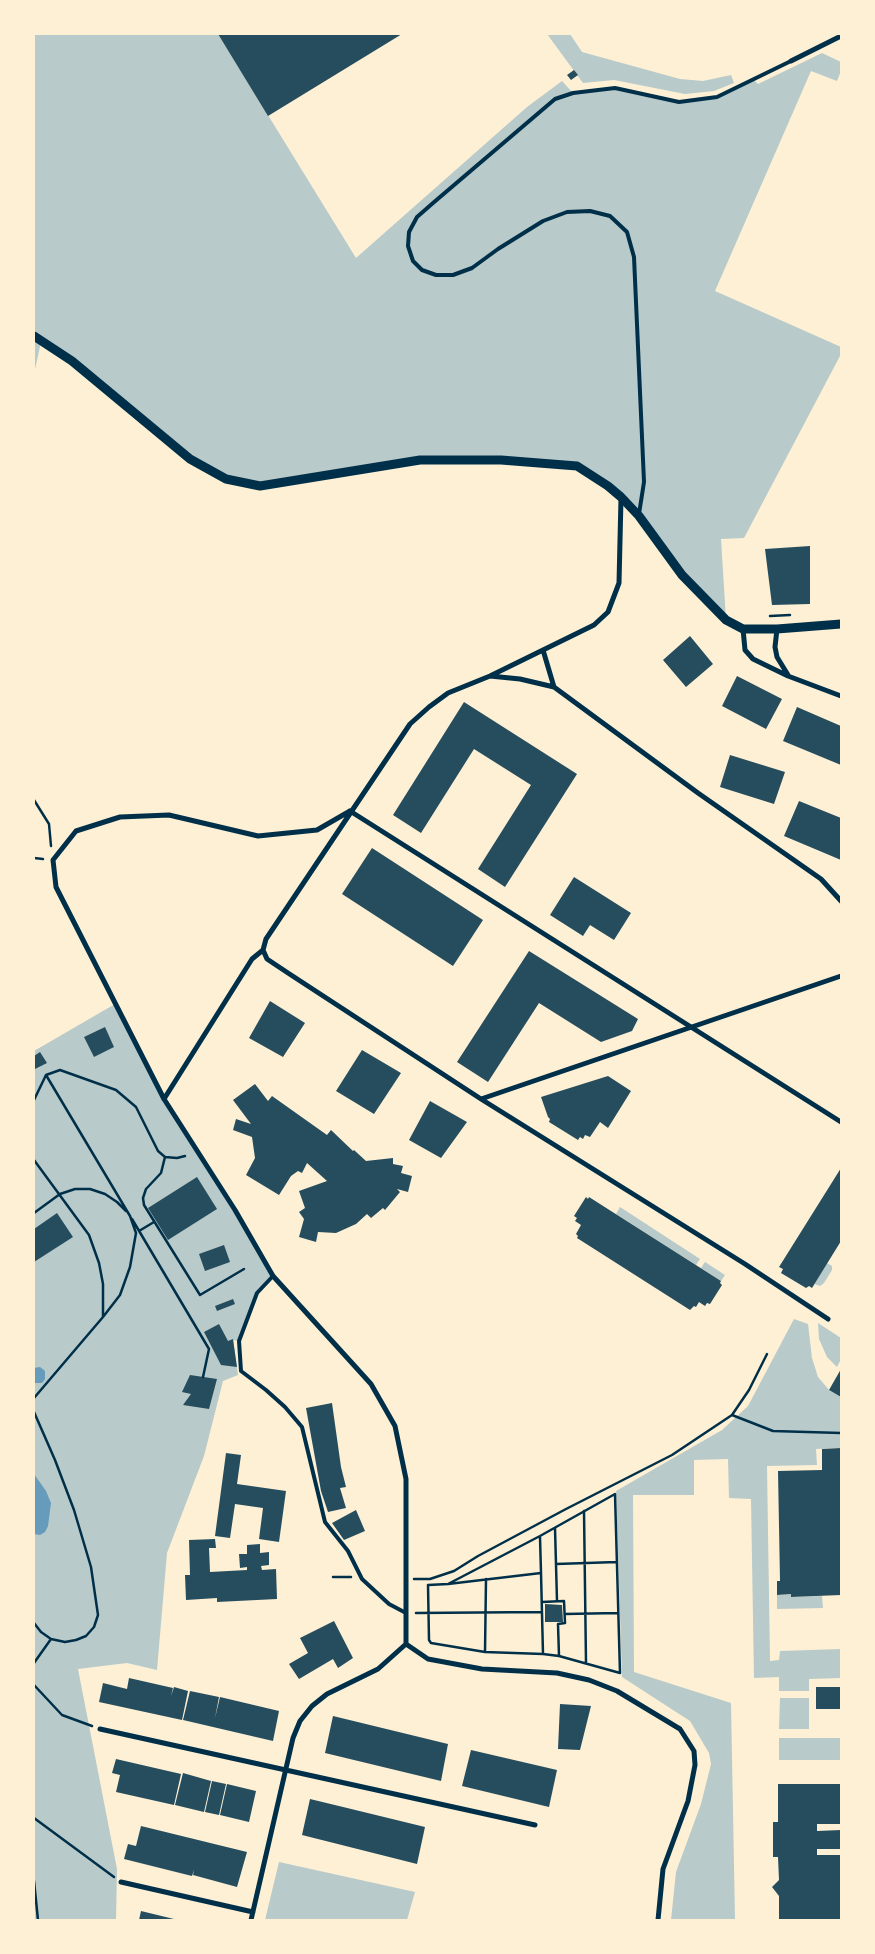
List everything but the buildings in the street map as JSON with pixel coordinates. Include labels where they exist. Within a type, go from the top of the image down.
[{"type":"street","points":[[791,61],[841,36]]},
{"type":"street","points":[[34,336],[72,361],[190,459],[226,479],[260,486],[420,460],[501,460],[576,466],[608,486],[621,497],[638,516],[682,575],[708,604],[726,620],[743,629],[777,629],[841,624]]},
{"type":"street","points":[[164,1099],[252,959],[263,950],[266,939],[410,724],[448,693],[490,676],[594,625],[608,612],[619,583],[621,497]]},
{"type":"street","points":[[743,629],[745,650],[753,659],[788,676],[841,696]]},
{"type":"street","points":[[777,629],[775,647],[777,657],[788,676]]},
{"type":"street","points":[[543,650],[554,687]]},
{"type":"street","points":[[490,676],[520,679],[554,687],[698,793],[821,880],[841,901]]},
{"type":"street","points":[[251,1920],[293,1738],[300,1721],[312,1706],[327,1694],[378,1669],[406,1644],[406,1479],[395,1426],[371,1384],[273,1276],[235,1210],[164,1099],[56,887],[53,860],[76,831],[120,817],[169,815],[258,836],[317,830],[350,811]]},
{"type":"street","points":[[350,811],[841,1122]]},
{"type":"street","points":[[263,950],[267,959],[482,1099],[745,1264],[828,1319]]},
{"type":"street","points":[[482,1099],[841,976]]},
{"type":"street","points":[[406,1644],[428,1659],[482,1669],[557,1673],[589,1680],[617,1691],[680,1730],[694,1751],[695,1765],[688,1801],[664,1869],[658,1920]]},
{"type":"street","points":[[100,1729],[535,1825]]},
{"type":"street","points":[[121,1882],[253,1912]]},
{"type":"lane","points":[[638,516],[644,482],[634,257],[627,232],[610,216],[590,212],[566,212],[543,221],[472,268],[453,275],[436,275],[422,270],[413,261],[408,246],[408,232],[418,217],[433,202],[555,99],[573,93],[615,88],[679,102],[717,97],[791,61]]},
{"type":"lane","points":[[273,1276],[257,1293],[239,1340],[241,1371],[285,1407],[302,1428],[324,1522],[348,1551],[361,1577],[375,1593],[389,1604],[406,1613]]},
{"type":"path","points":[[34,800],[49,824],[53,860]]},
{"type":"path","points":[[34,1100],[46,1074],[60,1070],[116,1090],[136,1107],[158,1151],[165,1157],[177,1158],[185,1156]]},
{"type":"path","points":[[46,1074],[209,1349],[202,1377]]},
{"type":"path","points":[[165,1157],[161,1173],[146,1189],[142,1198],[154,1222],[200,1295],[244,1269]]},
{"type":"path","points":[[34,1160],[89,1235],[99,1263],[103,1284],[103,1317]]},
{"type":"path","points":[[34,1213],[60,1194],[90,1189],[105,1194],[118,1202],[130,1216],[136,1233],[130,1267],[120,1295],[34,1398]]},
{"type":"path","points":[[139,1231],[154,1222]]},
{"type":"path","points":[[406,1579],[430,1579],[454,1571],[566,1509],[672,1455],[732,1415],[749,1390],[767,1354]]},
{"type":"path","points":[[34,1412],[74,1510],[91,1567],[98,1615],[94,1627],[86,1636],[65,1642],[51,1639],[41,1632],[34,1623]]},
{"type":"path","points":[[732,1415],[773,1431],[841,1433]]},
{"type":"path","points":[[448,1584],[615,1494],[620,1673],[559,1656],[485,1652],[431,1643],[429,1640],[428,1585],[448,1584],[541,1572]]},
{"type":"path","points":[[584,1511],[586,1663]]},
{"type":"path","points":[[555,1527],[557,1601]]},
{"type":"path","points":[[540,1536],[543,1654]]},
{"type":"path","points":[[556,1564],[617,1562]]},
{"type":"path","points":[[333,1577],[361,1577]]},
{"type":"path","points":[[485,1652],[486,1579]]},
{"type":"path","points":[[541,1602],[564,1601],[564,1624],[558,1624],[559,1656]]},
{"type":"path","points":[[406,1613],[542,1612]]},
{"type":"path","points":[[565,1614],[618,1613]]},
{"type":"path","points":[[34,1662],[51,1639]]},
{"type":"path","points":[[34,1685],[62,1715],[100,1729]]},
{"type":"path","points":[[34,1818],[121,1882]]},
{"type":"path","points":[[34,1881],[38,1920]]},
{"type":"shaded area","points":[[34,34],[218,34],[356,258],[527,107],[562,81],[573,93],[615,88],[679,102],[717,97],[754,80],[758,84],[822,53],[841,62],[841,71],[837,81],[811,71],[715,291],[841,347],[841,354],[744,538],[721,539],[726,620],[708,604],[639,516],[576,466],[420,460],[260,486],[226,479],[190,459],[41,342],[34,374]]},
{"type":"shaded area","points":[[547,34],[570,34],[582,52],[680,79],[703,81],[731,75],[734,83],[714,91],[685,94],[614,80],[583,83]]},
{"type":"shaded area","points":[[115,1004],[164,1099],[273,1276],[257,1293],[239,1341],[233,1340],[238,1375],[223,1381],[204,1456],[167,1553],[157,1670],[127,1663],[78,1669],[117,1869],[116,1920],[34,1920],[34,1051]]},
{"type":"shaded area","points":[[620,1207],[700,1259],[696,1265],[616,1214]]},
{"type":"shaded area","points":[[705,1262],[725,1275],[721,1281],[701,1268]]},
{"type":"shaded area","points":[[827,1263],[832,1266],[832,1270],[824,1283],[820,1286],[814,1284]]},
{"type":"shaded area","points":[[794,1319],[808,1324],[812,1358],[818,1377],[829,1390],[841,1397],[841,1448],[816,1449],[817,1465],[767,1466],[770,1661],[779,1660],[780,1651],[841,1649],[841,1678],[809,1679],[809,1691],[779,1691],[779,1677],[754,1678],[751,1499],[729,1498],[728,1459],[694,1460],[694,1495],[633,1495],[634,1672],[731,1703],[735,1920],[671,1920],[676,1872],[701,1804],[711,1764],[709,1753],[690,1721],[622,1677],[616,1491],[722,1430],[748,1406]]},
{"type":"shaded area","points":[[818,1323],[841,1338],[841,1359],[837,1367],[827,1357],[819,1339]]},
{"type":"shaded area","points":[[791,1594],[792,1597],[822,1596],[823,1608],[777,1609],[777,1595]]},
{"type":"shaded area","points":[[780,1698],[809,1698],[809,1729],[779,1729]]},
{"type":"shaded area","points":[[779,1738],[841,1738],[841,1760],[779,1760]]},
{"type":"shaded area","points":[[279,1862],[415,1892],[407,1920],[265,1920]]},
{"type":"water","points":[[40,1367],[45,1371],[45,1379],[42,1383],[34,1383],[34,1368]]},
{"type":"water","points":[[34,1474],[46,1491],[51,1503],[48,1526],[45,1532],[40,1535],[34,1534]]}]
